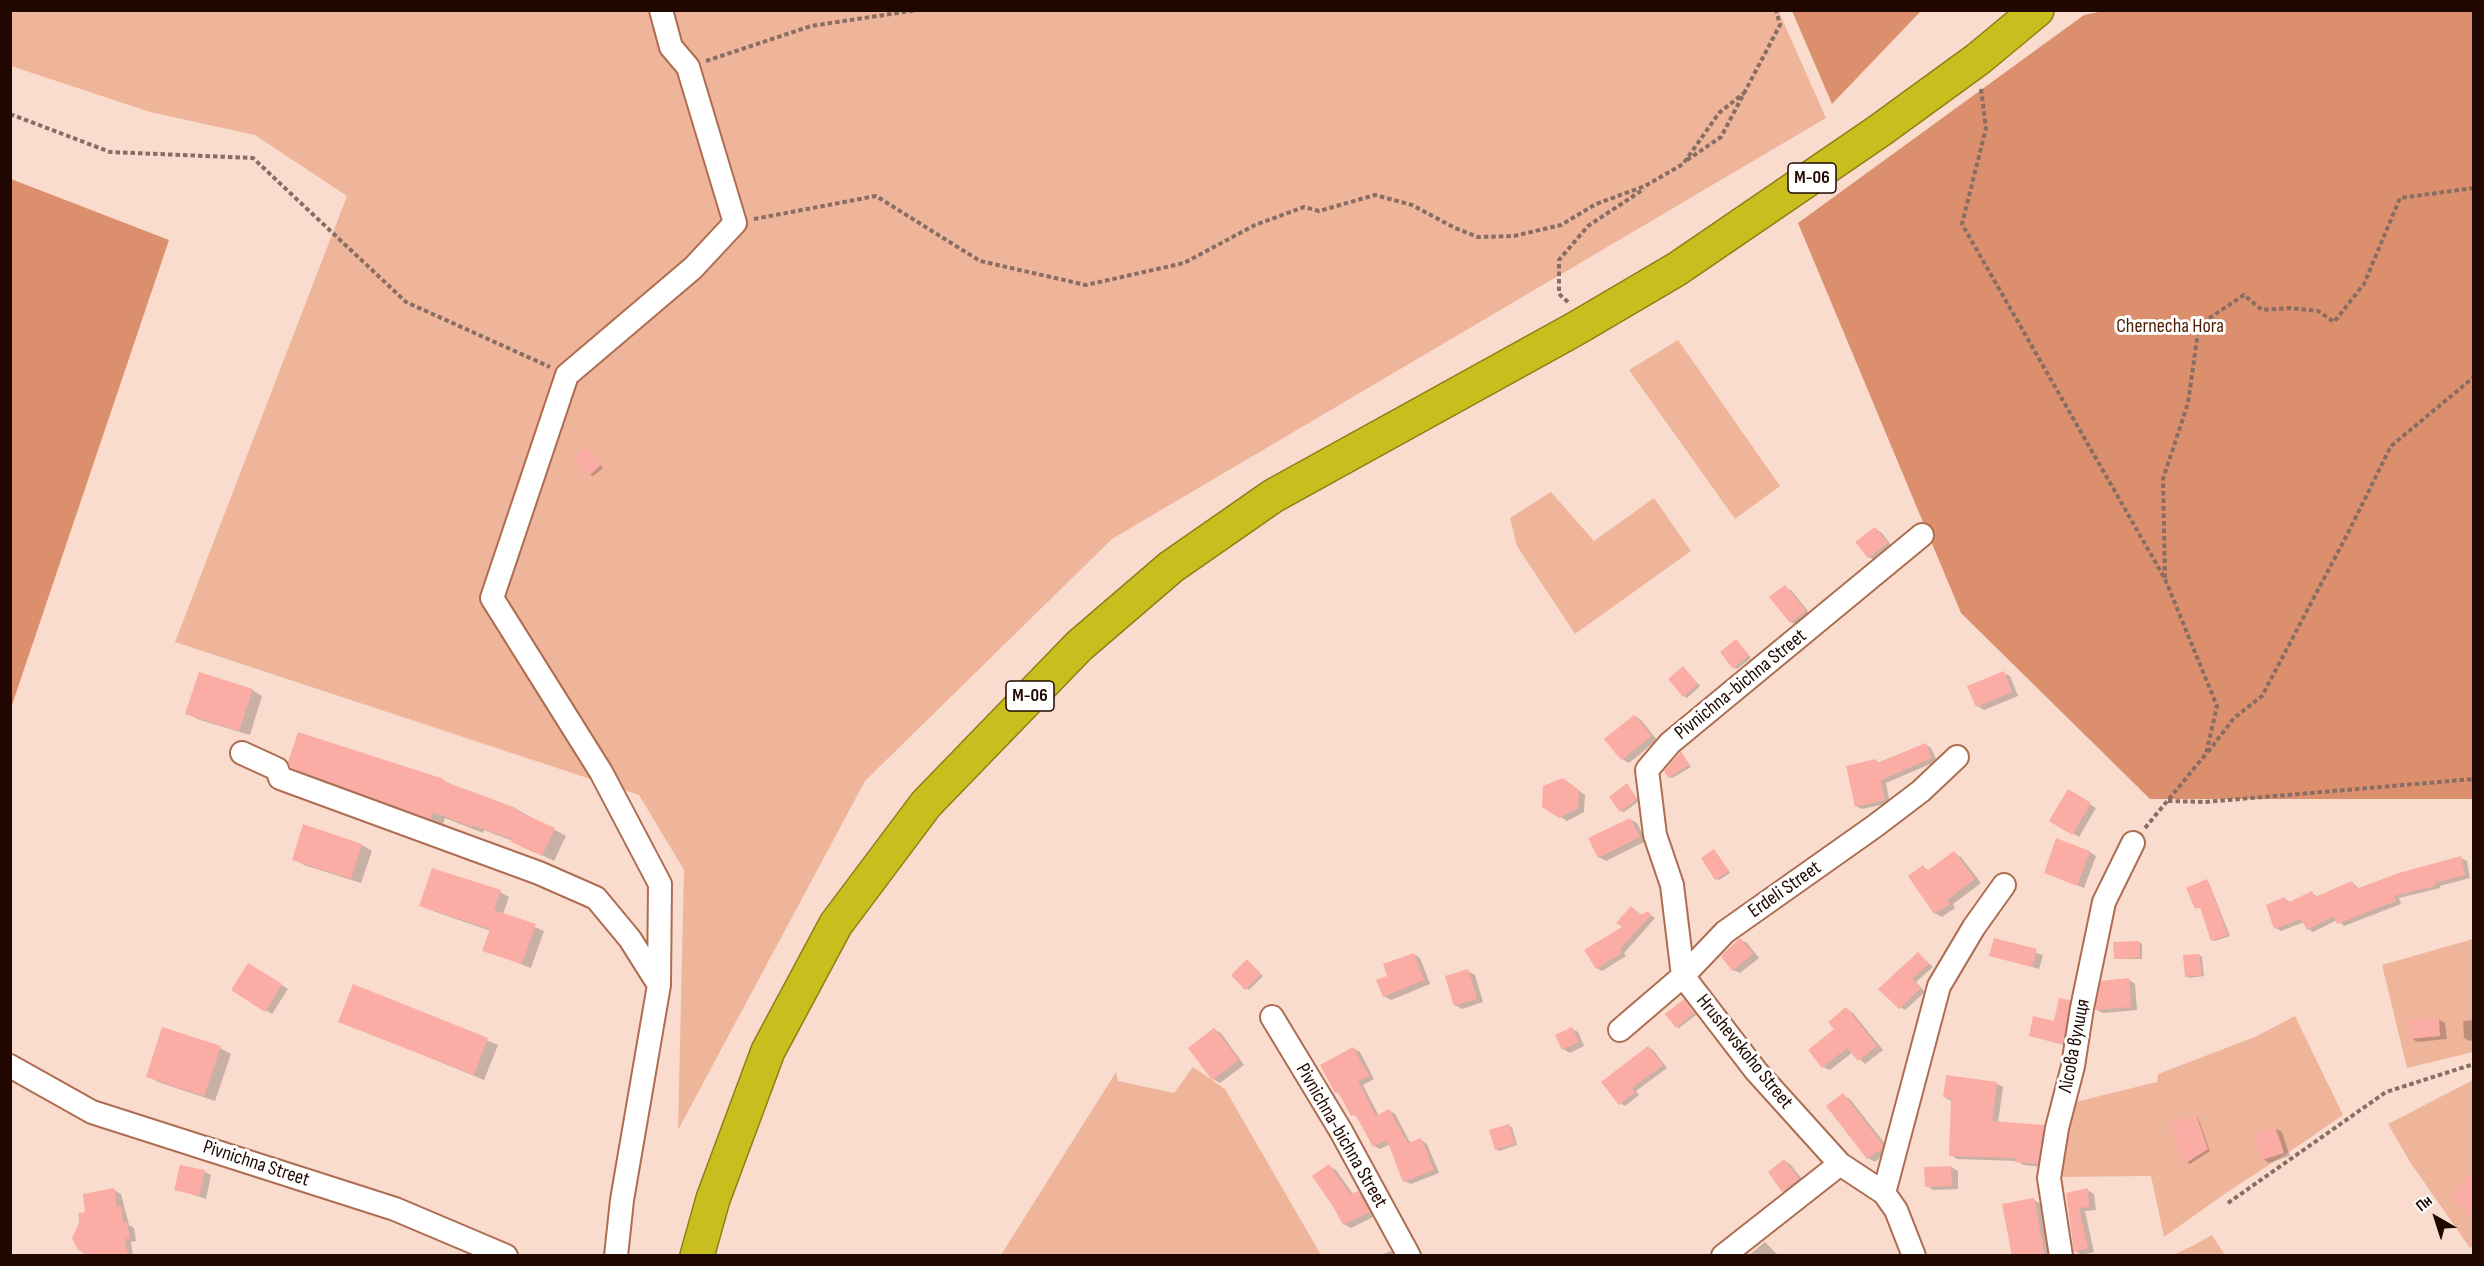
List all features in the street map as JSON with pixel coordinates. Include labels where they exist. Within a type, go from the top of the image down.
[{"type":"highway","name":"М-06","points":[[697,1256],[713,1199],[768,1052],[836,924],[926,804],[1079,646],[1171,567],[1273,496],[1677,269],[1855,148],[1978,59],[2037,10]]},
{"type":"street","points":[[616,1256],[624,1189],[659,985],[660,884],[601,772],[492,598],[567,375],[693,268],[735,223],[688,67],[671,47],[661,10]]},
{"type":"street","name":"Pivnichna-bichna Street","points":[[1669,876],[1655,835],[1647,770],[1670,743],[1922,535]]},
{"type":"street","points":[[242,753],[277,769],[280,778],[539,873],[596,898],[630,939],[659,985]]},
{"type":"street","name":"Erdeli Street","points":[[1620,1030],[1683,976],[1725,932],[1875,826],[1921,791],[1957,757]]},
{"type":"street","name":"Лісова вулиця","points":[[2061,1256],[2049,1178],[2055,1138],[2073,1066],[2082,1008],[2104,902],[2133,843]]},
{"type":"street","name":"Hrushevskoho Street","points":[[1669,876],[1683,976],[1756,1071],[1840,1164],[1884,1193]]},
{"type":"street","points":[[1914,1256],[1896,1210],[1884,1193],[1939,987],[1974,927],[2004,885]]},
{"type":"street","name":"Pivnichna-bichna Street","points":[[1272,1017],[1341,1131],[1409,1256]]},
{"type":"street","name":"Pivnichna Street","points":[[10,1066],[92,1112],[395,1209],[506,1256]]},
{"type":"street","points":[[1723,1256],[1840,1164]]},
{"type":"path","points":[[688,67],[812,26],[917,10]]},
{"type":"path","points":[[1587,320],[1559,294],[1559,260],[1588,226],[1721,137],[1780,25],[1776,10]]},
{"type":"path","points":[[1978,59],[1986,128],[1962,224],[2165,579],[2217,706],[2206,754]]},
{"type":"path","points":[[735,223],[876,196],[980,261],[1086,285],[1184,263],[1254,225],[1304,207],[1319,211],[1375,195],[1412,205],[1455,228],[1478,237],[1514,236],[1562,225],[1596,204],[1646,186],[1683,164],[1719,113],[1745,92]]},
{"type":"path","points":[[10,114],[110,152],[253,158],[406,302],[567,375]]},
{"type":"path","points":[[2165,579],[2163,479],[2188,403],[2199,325],[2244,295],[2262,310],[2289,308],[2318,311],[2334,322],[2364,284],[2400,198],[2474,188]]},
{"type":"path","points":[[2133,843],[2234,718],[2262,696],[2391,446],[2474,377]]},
{"type":"path","points":[[2168,801],[2205,802],[2474,779]]},
{"type":"path","points":[[2228,1203],[2386,1092],[2474,1064]]},
{"type":"shaded area","points":[[11,10],[1778,10],[1826,118],[1112,539],[865,781],[678,1130],[684,870],[639,795],[175,642],[347,196],[255,135],[150,112],[11,66]]},
{"type":"shaded area","points":[[1678,340],[1780,486],[1735,519],[1629,370]]},
{"type":"shaded area","points":[[1551,492],[1594,541],[1654,498],[1691,551],[1575,634],[1517,546],[1510,518]]},
{"type":"shaded area","points":[[2473,939],[2473,1052],[2407,1068],[2382,965]]},
{"type":"shaded area","points":[[2295,1016],[2343,1115],[2304,1142],[2164,1237],[2151,1176],[2059,1177],[2071,1103],[2157,1082],[2158,1074],[2255,1037]]},
{"type":"shaded area","points":[[1193,1067],[1225,1089],[1321,1255],[1001,1255],[1116,1072],[1118,1081],[1174,1093]]},
{"type":"shaded area","points":[[2473,1080],[2474,1245],[2470,1248],[2410,1162],[2388,1124]]},
{"type":"shaded area","points":[[2212,1235],[2225,1255],[2173,1255],[2192,1246]]},
{"type":"green space","name":"Chernecha Hora","points":[[2108,10],[2473,11],[2473,799],[2150,799],[1961,613],[1798,223],[2084,15]]},
{"type":"green space","points":[[1792,11],[1921,11],[1832,104]]},
{"type":"green space","points":[[11,179],[169,240],[11,708]]},
{"type":"building","points":[[586,447],[601,465],[589,476],[574,458]]},
{"type":"building","points":[[1875,527],[1888,543],[1868,558],[1855,542]]},
{"type":"building","points":[[1785,585],[1806,611],[1790,623],[1769,597]]},
{"type":"building","points":[[1736,639],[1749,655],[1733,669],[1720,652]]},
{"type":"building","points":[[1683,666],[1698,684],[1683,697],[1668,679]]},
{"type":"building","points":[[2004,671],[2012,692],[1976,707],[1967,686]]},
{"type":"building","points":[[199,672],[253,689],[239,731],[185,714]]},
{"type":"building","points":[[1634,715],[1652,736],[1621,760],[1604,739]]},
{"type":"building","points":[[298,732],[444,779],[443,781],[516,808],[515,810],[555,828],[542,856],[511,842],[512,839],[472,825],[471,827],[433,812],[431,819],[291,768],[288,762]]},
{"type":"building","points":[[1926,743],[1932,758],[1881,780],[1885,800],[1855,807],[1846,766],[1876,759],[1877,763]]},
{"type":"building","points":[[1681,751],[1689,765],[1668,778],[1664,771]]},
{"type":"building","points":[[1563,778],[1579,790],[1578,808],[1559,818],[1542,807],[1543,786]]},
{"type":"building","points":[[1627,783],[1637,799],[1620,812],[1609,797]]},
{"type":"building","points":[[2068,789],[2091,803],[2072,835],[2049,821]]},
{"type":"building","points":[[1630,818],[1640,837],[1598,858],[1588,838]]},
{"type":"building","points":[[303,824],[362,844],[351,879],[292,860]]},
{"type":"building","points":[[2056,838],[2090,851],[2077,886],[2044,873]]},
{"type":"building","points":[[1714,849],[1729,871],[1715,880],[1701,858]]},
{"type":"building","points":[[1954,851],[1975,879],[1947,900],[1950,904],[1934,914],[1908,876],[1923,865],[1927,871]]},
{"type":"building","points":[[2461,856],[2465,875],[2435,883],[2435,886],[2394,896],[2396,901],[2337,924],[2333,916],[2307,930],[2301,919],[2274,929],[2266,905],[2285,897],[2287,903],[2312,891],[2315,897],[2352,881],[2356,889],[2399,873]]},
{"type":"building","points":[[432,868],[501,890],[494,910],[536,924],[522,964],[482,951],[490,929],[419,906]]},
{"type":"building","points":[[2207,879],[2228,935],[2211,941],[2200,907],[2195,909],[2186,888]]},
{"type":"building","points":[[1631,906],[1641,915],[1648,911],[1651,915],[1620,949],[1622,953],[1596,969],[1584,950],[1622,927],[1616,923]]},
{"type":"building","points":[[1740,938],[1753,954],[1732,971],[1721,956]]},
{"type":"building","points":[[1994,938],[2037,949],[2032,967],[1989,956]]},
{"type":"building","points":[[2139,941],[2140,958],[2114,959],[2113,942]]},
{"type":"building","points":[[1918,952],[1929,964],[1912,979],[1921,988],[1899,1009],[1878,989]]},
{"type":"building","points":[[1414,953],[1424,980],[1383,997],[1376,980],[1387,976],[1383,964]]},
{"type":"building","points":[[2199,954],[2202,975],[2185,977],[2183,955]]},
{"type":"building","points":[[1247,959],[1261,974],[1245,990],[1231,975]]},
{"type":"building","points":[[248,963],[282,984],[265,1012],[231,990]]},
{"type":"building","points":[[1468,969],[1477,999],[1454,1006],[1445,976]]},
{"type":"building","points":[[2129,978],[2131,1007],[2095,1010],[2101,981]]},
{"type":"building","points":[[353,984],[488,1038],[474,1075],[338,1022]]},
{"type":"building","points":[[2059,998],[2070,1000],[2063,1044],[2029,1036],[2033,1016],[2054,1021]]},
{"type":"building","points":[[1684,999],[1694,1013],[1676,1028],[1665,1014]]},
{"type":"building","points":[[1846,1007],[1877,1046],[1858,1061],[1847,1048],[1822,1068],[1808,1050],[1834,1029],[1828,1022]]},
{"type":"building","points":[[2439,1018],[2440,1036],[2409,1039],[2408,1021]]},
{"type":"building","points":[[162,1027],[221,1046],[204,1096],[146,1077]]},
{"type":"building","points":[[1572,1027],[1579,1042],[1562,1050],[1555,1035]]},
{"type":"building","points":[[1214,1028],[1239,1060],[1212,1080],[1188,1048]]},
{"type":"building","points":[[1648,1046],[1663,1065],[1632,1088],[1635,1092],[1619,1105],[1601,1082]]},
{"type":"building","points":[[1353,1047],[1369,1076],[1358,1081],[1376,1116],[1389,1109],[1408,1143],[1421,1138],[1434,1170],[1403,1182],[1387,1140],[1373,1147],[1355,1114],[1351,1116],[1338,1092],[1335,1093],[1320,1065]]},
{"type":"building","points":[[1946,1075],[1997,1082],[1992,1121],[2044,1125],[2038,1164],[2015,1162],[2016,1158],[1949,1156],[1951,1098],[1943,1097]]},
{"type":"building","points":[[1843,1093],[1883,1145],[1882,1149],[1867,1159],[1826,1106]]},
{"type":"building","points":[[2196,1115],[2208,1149],[2186,1163],[2177,1150],[2179,1148],[2170,1124]]},
{"type":"building","points":[[1509,1124],[1515,1144],[1495,1150],[1489,1130]]},
{"type":"building","points":[[2275,1126],[2284,1153],[2262,1160],[2253,1134]]},
{"type":"building","points":[[1784,1159],[1799,1179],[1782,1192],[1768,1172]]},
{"type":"building","points":[[1329,1164],[1350,1194],[1358,1191],[1370,1212],[1343,1225],[1312,1176]]},
{"type":"building","points":[[180,1165],[205,1170],[199,1196],[174,1190]]},
{"type":"building","points":[[1951,1166],[1952,1186],[1925,1187],[1924,1167]]},
{"type":"building","points":[[2474,1171],[2474,1219],[2450,1197]]},
{"type":"building","points":[[114,1188],[117,1207],[121,1206],[123,1223],[127,1222],[130,1238],[125,1239],[128,1256],[89,1256],[78,1250],[72,1238],[79,1223],[78,1213],[85,1212],[83,1194]]},
{"type":"building","points":[[2088,1188],[2089,1207],[2079,1208],[2088,1248],[2074,1252],[2066,1193]]},
{"type":"building","points":[[2034,1198],[2045,1256],[2012,1256],[2002,1204]]}]
